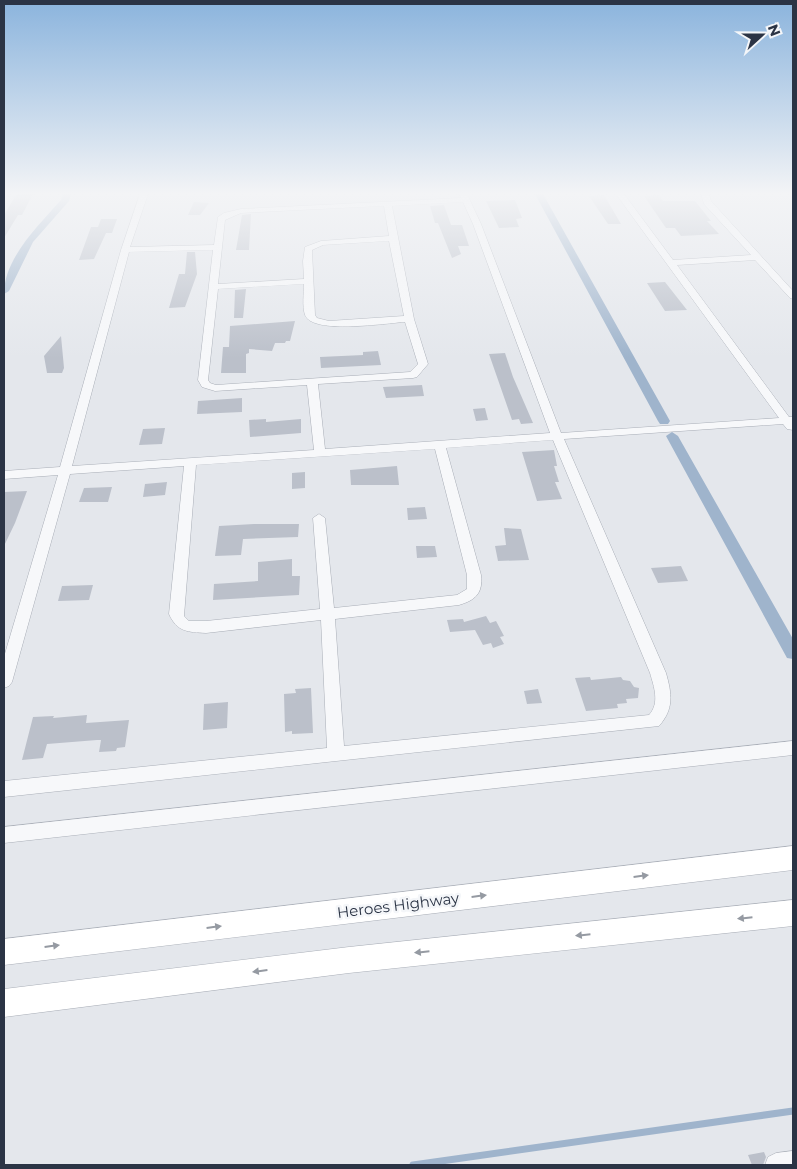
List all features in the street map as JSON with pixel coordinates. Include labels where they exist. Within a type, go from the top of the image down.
[{"type":"main road","name":"Heroes Highway","points":[[4,952],[793,858]]},
{"type":"main road","points":[[4,1002],[349,960],[793,913]]},
{"type":"street","points":[[4,682],[65,471],[125,250],[169,249]]},
{"type":"street","points":[[217,249],[203,380],[206,386],[215,388],[413,375],[423,364],[409,319],[395,249]]},
{"type":"street","points":[[309,249],[310,315],[314,320],[321,323],[409,319]]},
{"type":"street","points":[[4,789],[654,721],[662,714],[664,696],[658,673],[558,438],[486,249]]},
{"type":"street","points":[[662,249],[791,423]]},
{"type":"street","points":[[750,249],[793,296]]},
{"type":"street","points":[[673,263],[758,257]]},
{"type":"street","points":[[213,287],[308,281]]},
{"type":"street","points":[[312,382],[320,453]]},
{"type":"street","points":[[4,476],[558,438],[668,428],[791,423]]},
{"type":"street","points":[[190,463],[176,614],[180,622],[186,626],[206,628],[460,600],[472,595],[475,589],[474,575],[440,446]]},
{"type":"street","points":[[319,518],[328,614],[336,754]]},
{"type":"street","points":[[4,834],[793,748]]},
{"type":"street","points":[[776,1165],[793,1163]]},
{"type":"building","points":[[83,249],[99,249],[94,259],[79,260]]},
{"type":"building","points":[[236,249],[249,249],[249,250]]},
{"type":"building","points":[[448,249],[459,249],[461,254],[452,258]]},
{"type":"building","points":[[187,252],[195,252],[197,274],[185,307],[169,308],[179,274],[185,274]]},
{"type":"building","points":[[665,282],[687,310],[665,311],[647,283]]},
{"type":"building","points":[[246,289],[243,318],[234,318],[235,290]]},
{"type":"building","points":[[295,321],[290,341],[275,343],[272,351],[249,349],[249,353],[246,354],[246,373],[221,373],[223,347],[229,347],[230,326]]},
{"type":"building","points":[[61,336],[64,368],[62,373],[47,373],[44,356]]},
{"type":"building","points":[[378,351],[381,365],[321,368],[320,357],[363,355],[363,352]]},
{"type":"building","points":[[505,353],[533,423],[521,424],[519,419],[512,420],[489,354]]},
{"type":"building","points":[[422,385],[424,396],[386,398],[383,387]]},
{"type":"building","points":[[242,398],[242,412],[197,414],[198,401]]},
{"type":"building","points":[[485,408],[488,420],[476,421],[473,409]]},
{"type":"building","points":[[266,419],[266,422],[301,419],[301,433],[250,437],[249,420]]},
{"type":"building","points":[[165,428],[162,444],[139,445],[143,429]]},
{"type":"building","points":[[554,450],[557,466],[554,466],[559,482],[555,482],[562,499],[537,501],[522,452]]},
{"type":"building","points":[[397,466],[399,485],[351,485],[350,470]]},
{"type":"building","points":[[305,472],[305,488],[292,489],[292,473]]},
{"type":"building","points":[[167,482],[165,495],[143,497],[145,484]]},
{"type":"building","points":[[112,487],[108,502],[79,502],[84,488]]},
{"type":"building","points":[[27,491],[15,523],[4,546],[4,492]]},
{"type":"building","points":[[425,507],[427,519],[408,520],[407,508]]},
{"type":"building","points":[[299,524],[298,537],[243,539],[241,555],[215,556],[219,526]]},
{"type":"building","points":[[504,528],[521,529],[529,560],[498,561],[495,546],[506,545]]},
{"type":"building","points":[[416,546],[435,546],[437,557],[417,558]]},
{"type":"building","points":[[292,559],[292,576],[300,576],[299,595],[213,600],[214,584],[258,581],[258,562]]},
{"type":"building","points":[[681,566],[688,581],[658,583],[651,568]]},
{"type":"building","points":[[93,585],[89,600],[58,601],[62,586]]},
{"type":"building","points":[[486,616],[490,623],[496,621],[504,636],[500,637],[504,644],[493,648],[491,643],[483,645],[475,630],[450,632],[447,620],[463,619],[464,622]]},
{"type":"building","points":[[590,677],[591,680],[621,677],[623,680],[630,681],[634,687],[639,688],[638,698],[626,699],[627,703],[617,704],[618,708],[586,711],[575,678]]},
{"type":"building","points":[[311,688],[313,733],[292,734],[292,731],[285,732],[284,694],[296,693],[295,689]]},
{"type":"building","points":[[538,689],[542,703],[527,704],[524,691]]},
{"type":"building","points":[[228,702],[227,728],[203,730],[204,704]]},
{"type":"building","points":[[87,715],[86,723],[129,720],[125,747],[117,748],[116,751],[99,752],[101,740],[47,744],[43,758],[22,760],[33,717],[54,716],[53,718]]},
{"type":"building","points":[[764,1152],[766,1157],[763,1165],[752,1165],[748,1155]]},
{"type":"waterway","points":[[4,291],[25,249]]},
{"type":"waterway","points":[[569,249],[664,421]]},
{"type":"waterway","points":[[672,436],[793,653]]},
{"type":"waterway","points":[[413,1165],[793,1111]]}]
